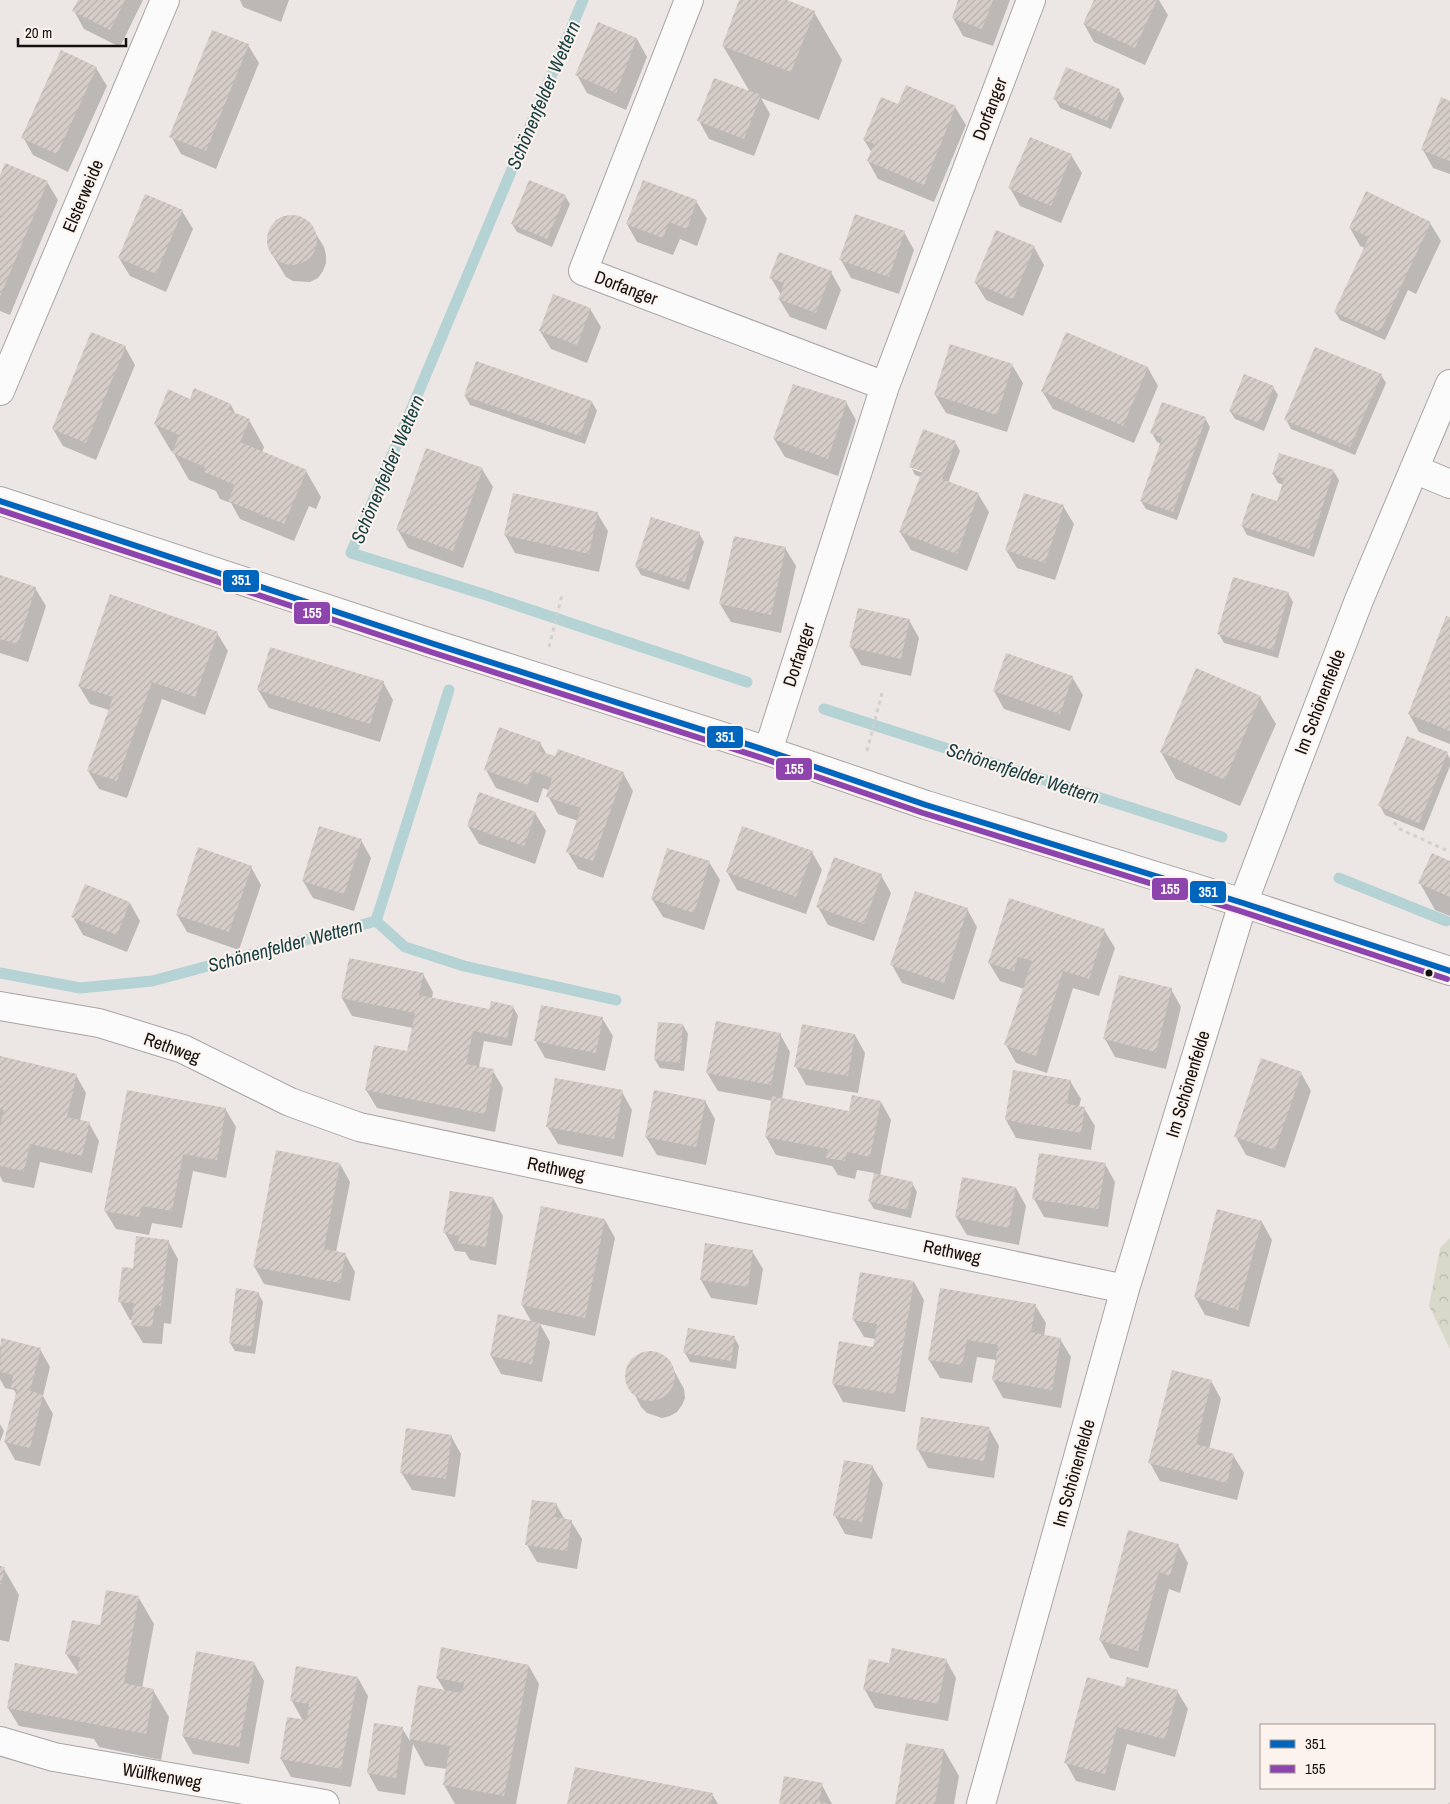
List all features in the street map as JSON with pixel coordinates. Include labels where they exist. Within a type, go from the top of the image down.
[{"type":"street","name":"Elsterweide","points":[[0,391],[166,0]]},
{"type":"street","name":"Dorfanger","points":[[689,0],[582,271],[885,386]]},
{"type":"street","name":"Dorfanger","points":[[768,752],[885,386],[1031,0]]},
{"type":"street","name":"Im Schönenfelde","points":[[981,1804],[1126,1289],[1243,903],[1359,600],[1450,384]]},
{"type":"street","points":[[1414,469],[1450,484]]},
{"type":"street","points":[[0,501],[926,805],[1243,903],[1450,971]]},
{"type":"street","name":"Rethweg","points":[[0,1006],[99,1023],[184,1049],[290,1102],[359,1127],[1126,1289]]},
{"type":"street","name":"Wülfkenweg","points":[[0,1742],[54,1757],[325,1804]]},
{"type":"path","points":[[550,642],[562,595]]},
{"type":"path","points":[[868,748],[882,693]]},
{"type":"path","points":[[1394,822],[1400,829],[1450,852]]},
{"type":"green space","points":[[1450,1238],[1450,1349],[1429,1306],[1440,1248]]},
{"type":"building","points":[[78,0],[125,0],[110,30],[72,11]]},
{"type":"building","points":[[739,0],[787,0],[815,11],[791,72],[722,46]]},
{"type":"building","points":[[958,0],[993,0],[982,29],[952,18]]},
{"type":"building","points":[[1094,0],[1157,0],[1135,48],[1083,24]]},
{"type":"building","points":[[598,22],[637,38],[616,93],[575,75]]},
{"type":"building","points":[[212,30],[249,44],[206,151],[169,137]]},
{"type":"building","points":[[61,50],[97,67],[57,154],[21,138]]},
{"type":"building","points":[[1066,67],[1120,89],[1107,121],[1053,99]]},
{"type":"building","points":[[714,78],[761,95],[744,139],[697,121]]},
{"type":"building","points":[[906,85],[956,106],[924,185],[867,161],[874,144],[863,140],[881,97],[898,104]]},
{"type":"building","points":[[1441,97],[1450,101],[1450,161],[1421,150]]},
{"type":"building","points":[[1030,137],[1072,154],[1051,206],[1008,188]]},
{"type":"building","points":[[5,163],[48,181],[0,297],[0,175]]},
{"type":"building","points":[[529,180],[566,195],[547,239],[511,224]]},
{"type":"building","points":[[643,180],[697,200],[687,229],[669,222],[663,238],[626,224]]},
{"type":"building","points":[[1366,191],[1431,222],[1380,332],[1334,312],[1369,237],[1349,228]]},
{"type":"building","points":[[145,194],[183,210],[156,274],[118,258]]},
{"type":"building","points":[[855,214],[905,231],[889,277],[839,260]]},
{"type":"building","points":[[287,215],[297,215],[310,222],[317,235],[317,245],[310,258],[297,265],[287,265],[278,261],[271,254],[267,245],[267,235],[271,226],[278,219]]},
{"type":"building","points":[[996,230],[1035,246],[1013,299],[974,283]]},
{"type":"building","points":[[779,252],[832,271],[816,313],[778,299],[784,283],[769,278]]},
{"type":"building","points":[[553,294],[591,308],[577,345],[539,331]]},
{"type":"building","points":[[91,332],[126,346],[86,443],[52,429]]},
{"type":"building","points":[[1066,332],[1148,367],[1123,426],[1041,391]]},
{"type":"building","points":[[950,344],[1013,364],[997,415],[934,395]]},
{"type":"building","points":[[1315,347],[1382,374],[1350,447],[1284,420]]},
{"type":"building","points":[[476,361],[592,401],[580,436],[464,396]]},
{"type":"building","points":[[1244,374],[1274,386],[1259,423],[1229,411]]},
{"type":"building","points":[[793,384],[847,401],[828,459],[773,439]]},
{"type":"building","points":[[194,388],[231,404],[229,410],[250,419],[240,442],[307,470],[284,524],[228,501],[235,485],[204,472],[205,467],[172,453],[179,435],[154,424],[168,389],[190,399]]},
{"type":"building","points":[[1162,402],[1206,417],[1173,512],[1140,501],[1162,438],[1150,433]]},
{"type":"building","points":[[923,429],[956,441],[942,479],[979,493],[957,554],[899,532],[922,471],[909,467]]},
{"type":"building","points":[[426,448],[483,468],[453,551],[396,530]]},
{"type":"building","points":[[1279,453],[1334,470],[1309,549],[1241,526],[1252,493],[1277,501],[1284,479],[1272,474]]},
{"type":"building","points":[[513,493],[598,512],[589,554],[504,535]]},
{"type":"building","points":[[1024,493],[1064,505],[1045,563],[1005,550]]},
{"type":"building","points":[[651,517],[700,532],[685,582],[635,566]]},
{"type":"building","points":[[734,536],[786,547],[771,615],[719,604]]},
{"type":"building","points":[[0,575],[36,587],[18,644],[0,639]]},
{"type":"building","points":[[1233,577],[1289,592],[1273,650],[1217,634]]},
{"type":"building","points":[[110,594],[218,632],[195,697],[152,682],[117,781],[87,771],[113,697],[78,686]]},
{"type":"building","points":[[858,608],[910,619],[901,659],[849,647]]},
{"type":"building","points":[[1446,616],[1450,617],[1450,731],[1408,714]]},
{"type":"building","points":[[270,647],[384,681],[370,724],[257,690]]},
{"type":"building","points":[[1006,653],[1073,676],[1060,714],[993,691]]},
{"type":"building","points":[[1196,668],[1261,696],[1225,780],[1160,752]]},
{"type":"building","points":[[499,727],[541,742],[538,751],[555,756],[558,749],[624,772],[593,861],[566,852],[581,808],[546,797],[552,778],[533,771],[528,785],[484,770]]},
{"type":"building","points":[[1407,736],[1448,752],[1419,823],[1378,806]]},
{"type":"building","points":[[479,792],[536,812],[524,846],[467,826]]},
{"type":"building","points":[[319,826],[362,839],[344,894],[302,881]]},
{"type":"building","points":[[742,826],[813,851],[796,897],[726,872]]},
{"type":"building","points":[[198,847],[252,866],[229,932],[176,915]]},
{"type":"building","points":[[667,848],[710,861],[694,913],[651,899]]},
{"type":"building","points":[[1432,853],[1450,861],[1450,897],[1418,883]]},
{"type":"building","points":[[834,857],[882,874],[864,924],[816,907]]},
{"type":"building","points":[[85,884],[130,902],[117,935],[71,917]]},
{"type":"building","points":[[915,891],[968,908],[944,983],[890,965]]},
{"type":"building","points":[[1009,898],[1105,929],[1089,979],[1063,971],[1036,1056],[1004,1045],[1032,961],[1018,957],[1014,971],[988,963]]},
{"type":"building","points":[[349,958],[424,973],[419,995],[489,1009],[491,1001],[514,1006],[507,1038],[473,1031],[466,1064],[494,1069],[485,1114],[365,1090],[374,1045],[407,1051],[415,1013],[341,998]]},
{"type":"building","points":[[1119,975],[1172,988],[1156,1052],[1103,1039]]},
{"type":"building","points":[[541,1005],[603,1017],[596,1053],[534,1041]]},
{"type":"building","points":[[716,1021],[781,1033],[771,1085],[706,1073]]},
{"type":"building","points":[[658,1022],[683,1024],[680,1063],[654,1060]]},
{"type":"building","points":[[802,1024],[855,1034],[848,1076],[794,1067]]},
{"type":"building","points":[[0,1056],[77,1074],[67,1117],[90,1122],[82,1156],[30,1144],[24,1171],[0,1166],[0,1125],[4,1110],[0,1109]]},
{"type":"building","points":[[1261,1058],[1302,1072],[1275,1150],[1234,1137]]},
{"type":"building","points":[[1013,1070],[1071,1080],[1067,1104],[1085,1107],[1081,1133],[1005,1120]]},
{"type":"building","points":[[555,1078],[623,1090],[614,1139],[546,1127]]},
{"type":"building","points":[[127,1090],[226,1108],[217,1160],[183,1154],[172,1211],[142,1206],[139,1217],[104,1211]]},
{"type":"building","points":[[654,1090],[706,1100],[696,1147],[645,1137]]},
{"type":"building","points":[[852,1095],[881,1101],[870,1157],[847,1152],[845,1161],[826,1158],[828,1149],[765,1137],[772,1096],[849,1111]]},
{"type":"building","points":[[276,1150],[340,1163],[324,1249],[346,1253],[340,1283],[253,1267]]},
{"type":"building","points":[[1039,1153],[1106,1163],[1098,1209],[1032,1199]]},
{"type":"building","points":[[874,1173],[913,1182],[907,1210],[868,1201]]},
{"type":"building","points":[[962,1177],[1016,1187],[1009,1228],[955,1217]]},
{"type":"building","points":[[450,1191],[493,1197],[486,1247],[458,1243],[459,1236],[443,1233]]},
{"type":"building","points":[[541,1206],[605,1219],[585,1318],[521,1305]]},
{"type":"building","points":[[1217,1209],[1262,1221],[1238,1310],[1194,1297]]},
{"type":"building","points":[[136,1236],[169,1240],[161,1306],[155,1305],[152,1327],[131,1325],[134,1303],[118,1302],[122,1267],[133,1268]]},
{"type":"building","points":[[705,1243],[753,1250],[748,1287],[700,1280]]},
{"type":"building","points":[[860,1272],[914,1281],[895,1394],[832,1384],[839,1341],[873,1347],[877,1324],[852,1320]]},
{"type":"building","points":[[236,1288],[259,1292],[251,1346],[229,1343]]},
{"type":"building","points":[[940,1288],[1036,1304],[1031,1332],[1061,1338],[1052,1390],[992,1380],[998,1345],[967,1340],[962,1365],[928,1360]]},
{"type":"building","points":[[498,1314],[540,1323],[532,1364],[490,1356]]},
{"type":"building","points":[[688,1328],[735,1336],[731,1361],[683,1353]]},
{"type":"building","points":[[1,1338],[41,1348],[30,1391],[43,1395],[30,1448],[4,1442],[17,1389],[11,1388],[13,1375],[0,1372]]},
{"type":"building","points":[[650,1351],[659,1353],[670,1362],[675,1376],[673,1385],[664,1396],[650,1401],[641,1399],[630,1390],[625,1376],[627,1367],[636,1356]]},
{"type":"building","points":[[1172,1370],[1212,1380],[1196,1444],[1234,1454],[1227,1483],[1148,1463]]},
{"type":"building","points":[[921,1417],[990,1427],[984,1461],[916,1450]]},
{"type":"building","points":[[406,1428],[452,1435],[446,1479],[400,1473]]},
{"type":"building","points":[[844,1460],[873,1465],[862,1522],[833,1516]]},
{"type":"building","points":[[532,1500],[557,1503],[555,1517],[572,1520],[567,1551],[525,1545]]},
{"type":"building","points":[[1128,1530],[1179,1544],[1170,1576],[1159,1572],[1138,1651],[1099,1640]]},
{"type":"building","points":[[0,1566],[5,1567],[1,1584],[0,1584]]},
{"type":"building","points":[[106,1590],[139,1596],[124,1683],[154,1689],[146,1734],[7,1708],[15,1663],[77,1674],[80,1657],[65,1654],[72,1620],[100,1625]]},
{"type":"building","points":[[441,1647],[529,1665],[504,1796],[443,1785],[450,1746],[409,1739],[418,1685],[462,1693],[464,1683],[436,1678]]},
{"type":"building","points":[[892,1648],[947,1659],[938,1704],[863,1690],[869,1659],[889,1663]]},
{"type":"building","points":[[196,1651],[255,1662],[239,1747],[182,1736]]},
{"type":"building","points":[[296,1666],[358,1677],[341,1769],[280,1759],[287,1717],[307,1720],[309,1704],[290,1701]]},
{"type":"building","points":[[1087,1677],[1124,1687],[1127,1677],[1178,1690],[1165,1739],[1117,1727],[1105,1774],[1064,1763]]},
{"type":"building","points":[[374,1723],[403,1727],[396,1778],[367,1773]]},
{"type":"building","points":[[906,1743],[944,1749],[935,1804],[895,1804]]},
{"type":"building","points":[[575,1767],[713,1793],[711,1804],[567,1804]]},
{"type":"building","points":[[784,1776],[823,1783],[819,1801],[829,1804],[779,1804]]},
{"type":"waterway","name":"Schönenfelder Wettern","points":[[583,0],[351,553],[483,594],[747,682]]},
{"type":"waterway","points":[[376,921],[449,690]]},
{"type":"waterway","name":"Schönenfelder Wettern","points":[[824,709],[1222,837]]},
{"type":"waterway","name":"Schönenfelder Wettern","points":[[1339,878],[1446,921]]},
{"type":"waterway","name":"Schönenfelder Wettern","points":[[0,973],[80,988],[152,981],[376,921],[405,947],[464,966],[616,1000]]},
{"type":"transit line","name":"351","points":[[0,501],[434,644],[768,751],[926,805],[1243,903],[1450,971]]},
{"type":"transit line","name":"155","points":[[0,510],[431,652],[765,759],[923,813],[1240,911],[1447,979]]}]
